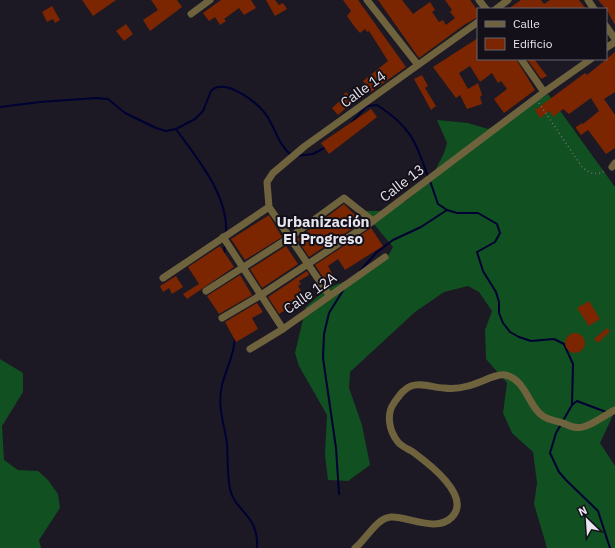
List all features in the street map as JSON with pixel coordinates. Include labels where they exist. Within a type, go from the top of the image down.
[{"type":"street","points":[[191,14],[210,0]]},
{"type":"street","points":[[367,0],[418,65]]},
{"type":"street","points":[[479,0],[485,8]]},
{"type":"street","points":[[497,8],[508,0]]},
{"type":"street","name":"Calle 14","points":[[269,208],[267,182],[273,173],[305,146],[477,23]]},
{"type":"street","points":[[607,28],[615,41],[607,47]]},
{"type":"street","points":[[522,60],[544,92]]},
{"type":"street","name":"Calle 13","points":[[222,318],[261,295],[307,263],[373,221],[544,92],[590,60]]},
{"type":"street","points":[[206,291],[289,238],[344,198],[373,221]]},
{"type":"street","points":[[163,278],[269,208],[329,295]]},
{"type":"street","points":[[223,237],[283,329]]},
{"type":"street","name":"Calle 12A","points":[[250,349],[283,329],[329,295],[385,257]]},
{"type":"street","points":[[355,548],[381,521],[391,517],[414,522],[443,522],[452,518],[457,510],[457,501],[454,492],[440,474],[398,442],[391,428],[388,418],[392,406],[402,392],[412,386],[427,385],[444,388],[465,387],[479,384],[500,374],[506,375],[515,379],[521,385],[542,416],[576,428],[583,427],[615,410]]},
{"type":"path","points":[[536,98],[588,173],[601,173],[614,165]]},
{"type":"green space","points":[[548,94],[615,187],[615,411],[600,443],[615,466],[615,548],[547,548],[534,504],[537,483],[533,452],[512,433],[503,413],[507,383],[486,359],[485,330],[492,311],[479,292],[468,286],[444,292],[415,312],[350,372],[349,388],[362,425],[370,465],[348,481],[328,480],[325,455],[327,415],[299,366],[295,353],[306,307],[326,289],[360,275],[387,258],[393,247],[363,211],[383,211],[406,201],[423,187],[434,173],[444,153],[447,143],[437,120],[468,123],[488,129]]},
{"type":"green space","points":[[0,359],[23,373],[23,392],[2,426],[4,460],[18,470],[38,471],[48,480],[58,494],[60,508],[39,540],[41,548],[0,548]]},
{"type":"building","points":[[82,0],[116,0],[93,16]]},
{"type":"building","points":[[151,0],[177,0],[182,7],[150,31],[143,20],[158,10]]},
{"type":"building","points":[[221,0],[251,0],[256,8],[244,15],[239,8],[224,19],[226,21],[220,25],[215,17],[209,21],[203,13]]},
{"type":"building","points":[[266,0],[275,0],[279,5],[283,3],[287,9],[275,16]]},
{"type":"building","points":[[343,0],[358,0],[406,67],[371,92],[363,81],[388,61],[369,31],[367,32],[365,29],[360,33],[354,26],[347,16],[351,11]]},
{"type":"building","points":[[378,0],[402,0],[413,14],[430,2],[435,10],[432,12],[439,22],[443,20],[446,25],[455,18],[450,12],[452,10],[445,0],[470,0],[477,10],[477,18],[464,25],[419,58]]},
{"type":"building","points":[[521,0],[541,0],[544,4],[550,0],[579,0],[585,8],[509,8]]},
{"type":"building","points":[[598,0],[615,0],[615,25],[607,8],[605,8]]},
{"type":"building","points":[[52,6],[60,20],[55,23],[53,19],[47,22],[42,12]]},
{"type":"building","points":[[126,24],[133,34],[124,41],[116,31]]},
{"type":"building","points":[[477,39],[477,60],[517,60],[535,90],[504,113],[494,99],[507,89],[501,81],[498,83],[492,73],[480,82],[470,66],[459,73],[468,89],[478,83],[482,95],[480,97],[482,104],[467,109],[460,95],[456,98],[433,67]]},
{"type":"building","points":[[615,52],[615,92],[604,99],[615,115],[615,148],[606,154],[588,130],[581,135],[576,128],[599,111],[591,98],[569,114],[563,109],[553,117],[550,111],[540,118],[535,110],[585,73],[587,75]]},
{"type":"building","points":[[528,60],[535,60],[547,76],[541,79]]},
{"type":"building","points":[[422,75],[428,86],[425,88],[436,106],[431,110],[414,79]]},
{"type":"building","points":[[346,92],[354,101],[338,115],[332,108],[342,99],[341,97]]},
{"type":"building","points":[[371,109],[377,117],[329,154],[321,143]]},
{"type":"building","points":[[344,204],[356,216],[357,215],[364,221],[309,257],[297,239]]},
{"type":"building","points":[[269,215],[282,237],[245,260],[231,239]]},
{"type":"building","points":[[371,228],[383,246],[345,270],[338,259],[328,266],[334,277],[326,282],[315,265]]},
{"type":"building","points":[[220,246],[234,267],[187,299],[183,294],[199,284],[188,267]]},
{"type":"building","points":[[286,246],[298,264],[262,288],[250,269]]},
{"type":"building","points":[[307,271],[309,275],[299,281],[301,284],[298,286],[305,297],[279,314],[268,297]]},
{"type":"building","points":[[240,275],[252,295],[219,314],[207,296]]},
{"type":"building","points":[[176,276],[183,287],[172,294],[169,288],[163,292],[160,286]]},
{"type":"building","points":[[589,301],[600,319],[589,326],[577,308]]},
{"type":"building","points":[[257,303],[263,312],[252,318],[258,329],[236,342],[225,322]]},
{"type":"building","points":[[607,328],[610,331],[598,343],[594,339]]},
{"type":"building","points":[[575,333],[582,336],[585,343],[582,350],[575,353],[568,350],[565,343],[568,336]]},
{"type":"waterway","points":[[0,107],[40,102],[96,98],[108,99],[125,113],[156,128],[166,131],[176,129],[195,119],[203,111],[211,91],[217,87],[230,88],[250,99],[264,112],[279,140],[292,156]]},
{"type":"waterway","points":[[352,122],[367,106],[377,105],[397,120],[410,135],[420,154],[428,177]]},
{"type":"waterway","points":[[176,129],[202,165],[217,192],[226,220],[226,234]]},
{"type":"waterway","points":[[296,156],[313,154],[326,147]]},
{"type":"waterway","points":[[430,181],[438,204],[447,210],[457,213],[478,213],[497,224],[500,233],[495,242],[477,252],[483,271],[496,292],[499,302],[499,313],[503,323],[510,332],[531,341],[554,339],[564,344],[573,364],[572,405],[556,433],[550,453],[559,472],[598,511],[610,548]]},
{"type":"waterway","points":[[360,271],[376,253],[393,240],[421,227],[447,210]]},
{"type":"waterway","points":[[224,254],[225,245]]},
{"type":"waterway","points":[[339,494],[336,448],[323,358],[324,334],[329,313],[344,289]]},
{"type":"waterway","points":[[235,338],[232,356],[222,385],[220,400],[227,443],[230,489],[237,503],[251,520],[257,537],[257,548]]},
{"type":"waterway","points":[[572,405],[577,401],[606,412]]},
{"type":"district","name":"Urbanización El Progreso","points":[[323,230]]}]
